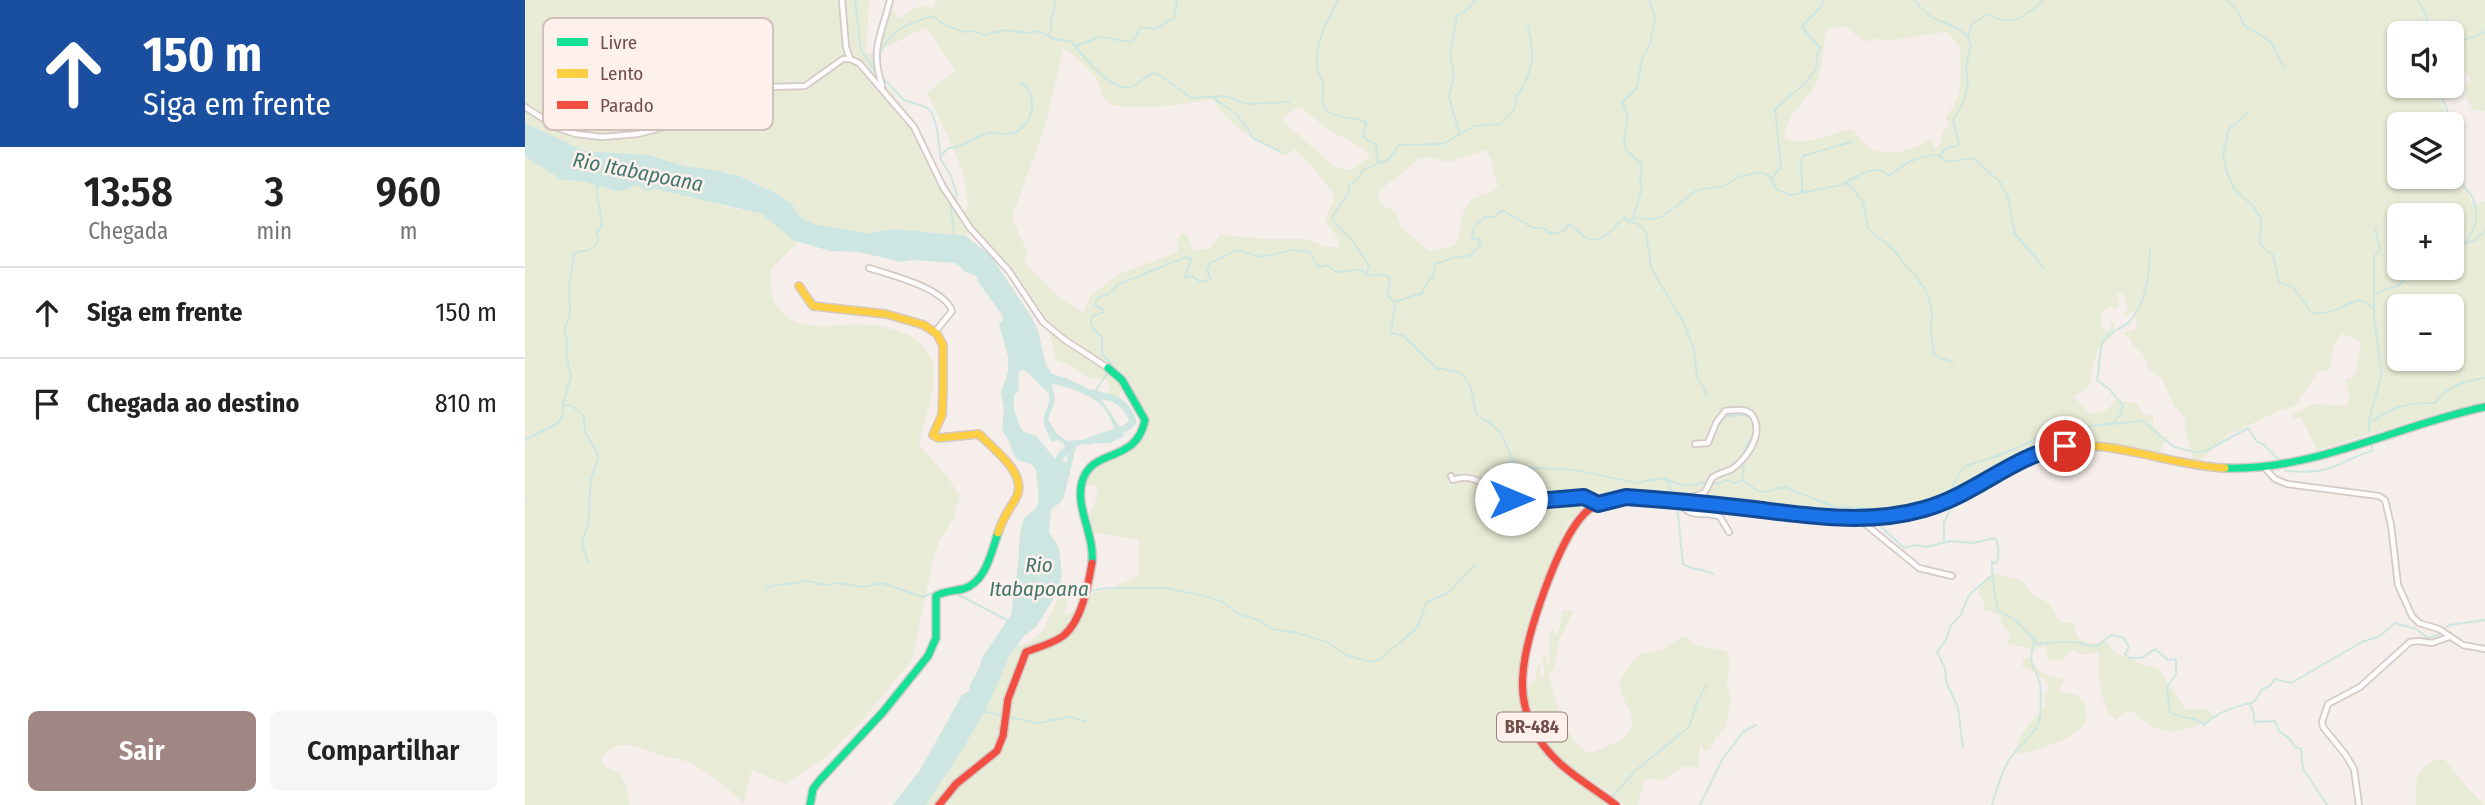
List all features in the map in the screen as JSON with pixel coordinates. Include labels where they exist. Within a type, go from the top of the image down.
[{"type":"street","points":[[842,0],[846,47],[850,59]]},
{"type":"street","points":[[883,90],[876,68],[876,45],[890,0]]},
{"type":"street","points":[[773,87],[805,86],[843,59],[859,63],[914,127],[943,187],[970,228],[1009,271],[1043,322],[1122,380],[1145,420],[1141,438],[1131,446],[1100,460],[1085,473],[1081,490],[1084,516],[1093,544],[1094,562],[1075,619],[1064,635],[1026,652],[1008,699],[1003,736],[997,751],[956,784],[939,805]]},
{"type":"street","points":[[525,107],[543,118]]},
{"type":"street","points":[[564,130],[589,137],[638,134],[653,130]]},
{"type":"street","points":[[869,268],[925,288],[945,300],[952,311],[935,332]]},
{"type":"street","points":[[799,286],[813,306],[858,308],[916,321],[935,332],[943,344],[942,418],[933,435],[937,438],[979,434],[1018,477],[1019,489],[1016,498],[1003,514],[986,568],[975,582],[966,588],[936,596],[934,606],[937,635],[934,644],[883,714],[819,781],[813,789],[810,805]]},
{"type":"street","points":[[1451,476],[1453,480],[1465,475],[1474,478],[1492,490],[1523,502],[1584,497],[1598,504],[1626,497],[1858,519],[1893,516],[1948,502],[2022,461],[2065,446],[2096,446],[2209,467],[2264,467],[2305,458],[2421,422],[2485,407]]},
{"type":"street","points":[[1679,502],[1704,492],[1713,477],[1733,468],[1756,439],[1758,431],[1755,420],[1744,410],[1725,411],[1716,423],[1708,443],[1695,443]]},
{"type":"street","points":[[2264,467],[2275,479],[2287,484],[2379,496],[2385,500],[2391,525],[2398,585],[2405,603],[2419,623],[2441,631],[2463,645],[2485,649]]},
{"type":"street","points":[[1679,502],[1694,515],[1720,517],[1729,532]]},
{"type":"street","name":"BR-484","points":[[1598,504],[1580,518],[1557,563],[1525,659],[1523,683],[1528,716],[1543,746],[1562,766],[1616,805]]},
{"type":"street","points":[[1858,519],[1919,568],[1952,576]]},
{"type":"street","points":[[2359,805],[2354,769],[2323,727],[2328,704],[2360,687],[2410,642],[2432,643],[2449,637]]},
{"type":"green space","points":[[525,0],[869,0],[866,54],[874,52],[892,10],[898,19],[921,5],[933,9],[937,0],[2485,0],[2485,111],[2473,110],[2465,95],[2465,85],[2471,79],[2464,71],[2464,21],[2387,21],[2387,98],[2438,98],[2445,112],[2387,112],[2387,189],[2464,189],[2464,181],[2471,203],[2476,205],[2485,202],[2485,402],[2445,411],[2317,450],[2301,418],[2292,418],[2292,415],[2314,404],[2347,406],[2350,396],[2345,380],[2352,378],[2356,372],[2361,345],[2341,333],[2334,346],[2328,372],[2319,370],[2295,406],[2276,412],[2224,437],[2201,460],[2191,461],[2192,451],[2184,431],[2185,418],[2174,406],[2162,379],[2149,369],[2144,355],[2131,345],[2131,340],[2124,333],[2136,329],[2136,315],[2131,310],[2125,316],[2128,305],[2124,294],[2118,293],[2120,306],[2115,310],[2111,307],[2103,310],[2101,324],[2106,331],[2111,328],[2111,322],[2114,322],[2114,334],[2097,351],[2088,387],[2074,397],[2089,414],[2107,409],[2114,400],[2136,403],[2145,416],[2153,413],[2153,426],[2164,437],[2168,437],[2159,453],[2091,441],[2049,444],[2030,450],[1950,495],[1920,506],[1891,512],[1853,514],[1760,505],[1735,499],[1624,493],[1598,500],[1569,521],[1553,559],[1519,681],[1522,705],[1536,742],[1547,755],[1559,768],[1609,805],[926,805],[988,706],[1010,655],[1017,646],[1027,644],[1042,632],[1059,597],[1063,594],[1069,595],[1064,613],[1067,615],[1096,592],[1110,590],[1138,575],[1139,540],[1092,532],[1087,520],[1097,497],[1096,484],[1081,488],[1091,469],[1137,444],[1144,437],[1148,418],[1142,405],[1123,391],[1120,392],[1118,402],[1108,395],[1110,387],[1107,380],[1086,377],[1068,364],[1057,361],[1048,330],[1025,287],[994,250],[970,227],[966,236],[895,229],[866,233],[813,224],[799,216],[786,199],[746,178],[731,173],[688,167],[648,155],[585,151],[525,123]],"holes":[[[1845,26],[1865,42],[1944,32],[1960,47],[1961,84],[1957,99],[1946,117],[1949,126],[1943,132],[1939,146],[1935,148],[1931,140],[1899,152],[1881,152],[1866,145],[1850,129],[1809,140],[1785,139],[1788,123],[1819,77],[1826,29]],[[926,27],[956,71],[927,92],[960,165],[965,181],[967,211],[964,211],[939,171],[918,125],[884,83],[878,60],[879,51]],[[1063,49],[1089,69],[1108,102],[1127,107],[1211,99],[1232,122],[1261,143],[1286,155],[1295,149],[1335,196],[1325,220],[1339,240],[1338,247],[1325,247],[1307,239],[1220,235],[1211,248],[1196,250],[1192,248],[1187,235],[1182,233],[1177,239],[1176,253],[1119,274],[1090,296],[1083,312],[1058,296],[1025,264],[1027,252],[1012,217],[1045,127]],[[1298,107],[1327,129],[1366,150],[1370,157],[1350,170],[1334,167],[1281,119]],[[1486,150],[1498,186],[1468,203],[1457,243],[1448,248],[1429,251],[1401,227],[1395,212],[1382,205],[1377,198],[1379,191],[1419,159],[1427,157],[1449,162]]]},
{"type":"green space","points":[[525,156],[562,180],[583,181],[619,192],[638,185],[642,186],[643,190],[653,188],[679,193],[690,198],[701,198],[723,206],[762,214],[798,242],[770,271],[773,300],[783,314],[805,325],[869,325],[896,330],[919,342],[932,360],[933,386],[919,445],[946,475],[960,496],[953,519],[941,538],[933,560],[912,660],[862,721],[826,757],[785,784],[752,770],[743,803],[715,778],[693,764],[627,745],[610,750],[602,758],[602,763],[623,779],[630,805],[525,805]]},
{"type":"green space","points":[[1993,573],[2021,580],[2033,595],[2049,603],[2060,621],[2074,624],[2077,636],[2083,641],[2108,642],[2117,654],[2131,656],[2138,663],[2159,669],[2185,709],[2207,710],[2213,717],[2205,723],[2174,732],[2152,727],[2130,710],[2115,720],[2103,697],[2097,652],[2084,655],[2071,650],[2063,659],[2051,661],[2045,645],[2034,650],[2006,643],[2011,634],[2003,626],[1999,614],[1984,610],[1984,601],[1978,593],[1982,584]]},
{"type":"green space","points":[[1563,610],[1573,611],[1559,641],[1554,669],[1549,674],[1557,706],[1568,730],[1574,741],[1589,752],[1619,740],[1631,727],[1631,713],[1620,687],[1623,675],[1639,656],[1662,650],[1684,636],[1696,645],[1726,651],[1730,658],[1727,686],[1731,699],[1726,726],[1714,740],[1711,749],[1705,751],[1700,744],[1698,768],[1684,766],[1662,780],[1648,778],[1644,782],[1638,805],[1624,805],[1614,795],[1567,764],[1547,744],[1533,720],[1527,688],[1536,679],[1537,666],[1540,664],[1540,676],[1543,678],[1545,675],[1542,656],[1547,656],[1547,663],[1550,662],[1550,632],[1554,629],[1556,635],[1558,634]]},
{"type":"green space","points":[[2029,658],[2041,673],[2064,680],[2059,691],[2081,698],[2087,713],[2083,726],[2078,731],[2043,748],[2018,754],[2019,740],[2045,707],[2045,696],[2049,687],[2042,677],[2022,666],[2023,659]]},
{"type":"green space","points":[[2438,759],[2444,759],[2485,805],[2416,805],[2420,772]]},
{"type":"water","name":"Rio Itabapoana","points":[[525,123],[585,151],[648,155],[688,167],[740,176],[779,195],[791,203],[799,216],[813,224],[866,233],[895,229],[966,236],[991,256],[1032,318],[1046,365],[1052,374],[1097,393],[1124,433],[1123,437],[1110,443],[1082,444],[1076,447],[1064,497],[1051,509],[1049,532],[1059,547],[1062,575],[1059,590],[1036,627],[1024,636],[1010,655],[988,706],[926,805],[893,805],[920,770],[962,695],[969,691],[981,659],[1011,615],[1023,522],[1038,503],[1036,469],[1031,464],[1018,460],[1002,430],[1004,409],[1001,393],[1008,371],[1008,356],[999,324],[1003,320],[1002,315],[976,276],[963,271],[954,263],[913,260],[901,262],[859,252],[830,251],[793,240],[762,214],[656,189],[645,191],[638,185],[619,192],[583,181],[562,180],[525,156]],"holes":[[[1022,369],[1049,394],[1044,418],[1045,428],[1052,442],[1058,440],[1065,445],[1067,462],[1057,461],[1036,436],[1021,429],[1014,410],[1014,396],[1019,389],[1018,374]],[[1052,384],[1094,399],[1108,414],[1117,434],[1107,438],[1067,441],[1056,433],[1048,419],[1055,400]]]},
{"type":"waterway","points":[[855,0],[861,50],[875,72]]},
{"type":"waterway","points":[[1048,35],[1052,28],[1051,20],[1056,0]]},
{"type":"waterway","points":[[1076,46],[1100,37],[1132,42],[1141,27],[1155,29],[1174,18],[1177,0]]},
{"type":"waterway","points":[[1338,0],[1322,34],[1317,52],[1318,73],[1323,81],[1323,101],[1333,114],[1366,122],[1363,137],[1376,145],[1378,162]]},
{"type":"waterway","points":[[1459,133],[1449,97],[1454,76],[1450,53],[1457,16],[1475,0]]},
{"type":"waterway","points":[[1630,220],[1633,218],[1642,188],[1642,164],[1626,150],[1624,140],[1628,116],[1622,102],[1637,88],[1642,59],[1650,44],[1655,17],[1649,0]]},
{"type":"waterway","points":[[1772,179],[1781,166],[1775,109],[1816,70],[1818,52],[1821,49],[1802,27],[1824,0]]},
{"type":"waterway","points":[[1915,0],[1927,14],[1967,36]]},
{"type":"waterway","points":[[1940,155],[1945,149],[1959,145],[1953,120],[1962,105],[1968,85],[1966,66],[1971,45],[1968,37],[1971,25],[1988,14],[2004,20],[2017,19],[2043,0]]},
{"type":"waterway","points":[[2226,0],[2237,10],[2244,25],[2271,42],[2285,69]]},
{"type":"waterway","points":[[2417,0],[2428,21]]},
{"type":"waterway","points":[[879,55],[897,31],[933,16],[944,25],[965,32],[974,31],[985,35],[1005,30],[1027,33],[1038,31],[1055,39],[1071,41],[1097,71],[1113,84],[1122,87],[1133,86],[1154,73],[1191,98],[1225,96],[1247,104],[1290,102]]},
{"type":"waterway","points":[[1377,163],[1387,161],[1399,145],[1443,144],[1474,126],[1501,124],[1514,109],[1515,100],[1530,70],[1532,46],[1528,26]]},
{"type":"waterway","points":[[2464,40],[2485,32]]},
{"type":"waterway","points":[[871,65],[874,59]]},
{"type":"waterway","points":[[881,76],[904,100],[926,107],[932,113],[941,160],[950,174],[957,194],[954,200]]},
{"type":"waterway","points":[[941,156],[948,148],[983,135],[1012,133],[1022,128],[1030,115],[1032,101],[1030,94],[1020,83]]},
{"type":"waterway","points":[[1212,97],[1235,113],[1253,138],[1281,152]]},
{"type":"waterway","points":[[2443,98],[2448,112]]},
{"type":"waterway","points":[[2249,112],[2229,129],[2223,154],[2234,188],[2254,207],[2261,219],[2260,245],[2273,255],[2279,283],[2293,287],[2312,313],[2330,311],[2358,300],[2366,302],[2375,310]]},
{"type":"waterway","points":[[1801,192],[1800,167],[1803,156],[1851,142]]},
{"type":"waterway","points":[[1633,218],[1655,219],[1697,190],[1724,186],[1738,177],[1760,172],[1769,176],[1777,190],[1791,195],[1840,185],[1868,171],[1880,170],[1889,176],[1925,156],[1939,155],[1946,162],[1973,158],[2000,182],[2008,197],[2015,234],[2044,268]]},
{"type":"waterway","points":[[1367,271],[1369,266],[1353,241],[1332,219],[1347,194],[1349,185],[1358,180],[1364,170],[1375,165]]},
{"type":"waterway","points":[[1847,183],[1863,201],[1868,229],[1894,250],[1927,293],[1932,310],[1934,354],[1953,362]]},
{"type":"waterway","points":[[525,440],[557,424],[563,415],[563,402],[571,377],[564,330],[570,316],[569,288],[574,253],[590,250],[597,242],[596,233],[602,226],[597,185]]},
{"type":"waterway","points":[[2464,186],[2471,195],[2476,212],[2474,228],[2464,243]]},
{"type":"waterway","points":[[951,207],[954,237]]},
{"type":"waterway","points":[[1395,302],[1422,293],[1433,277],[1436,263],[1471,254],[1481,243],[1478,238],[1472,239],[1474,227],[1485,217],[1495,217],[1502,210],[1533,228],[1542,228],[1553,234],[1563,231],[1569,224],[1584,237],[1593,240],[1604,237],[1625,217],[1628,222],[1639,224],[1646,232],[1651,268],[1683,322],[1694,349],[1697,376],[1707,395]]},
{"type":"waterway","points":[[2369,431],[2369,420],[2382,374],[2374,317],[2374,257],[2380,249],[2375,228]]},
{"type":"waterway","points":[[2466,243],[2475,240],[2485,231]]},
{"type":"waterway","points":[[2112,424],[2120,415],[2123,406],[2109,389],[2097,380],[2100,351],[2105,338],[2129,322],[2140,307],[2148,278],[2150,249]]},
{"type":"waterway","points":[[1111,367],[1112,364],[1102,354],[1102,338],[1093,328],[1091,320],[1092,316],[1104,312],[1095,305],[1097,298],[1109,294],[1117,285],[1186,257],[1191,259],[1185,277],[1192,276],[1201,282],[1211,279],[1207,270],[1210,263],[1237,250],[1261,257],[1292,250],[1310,252],[1318,267],[1327,265],[1336,272],[1360,270],[1370,276],[1382,274],[1389,277],[1387,294],[1395,304],[1391,333],[1404,336],[1436,368],[1458,372],[1464,376],[1471,388],[1476,414],[1499,431],[1517,467],[1575,470],[1637,483],[1661,478],[1685,486],[1707,482]]},
{"type":"waterway","points":[[2376,293],[2399,285],[2404,280]]},
{"type":"waterway","points":[[1094,393],[1108,372]]},
{"type":"waterway","points":[[2370,423],[2401,407],[2417,403],[2435,403],[2445,392],[2457,385],[2485,378]]},
{"type":"waterway","name":"Rio Itabapoana","points":[[1089,441],[1126,428],[1133,422],[1122,404],[1091,393]]},
{"type":"waterway","points":[[565,405],[572,406],[584,416],[585,432],[598,458],[591,480],[588,524],[582,543],[588,562]]},
{"type":"waterway","points":[[1728,416],[1746,415],[1753,420]]},
{"type":"waterway","points":[[1949,495],[1965,466],[1995,457],[2062,428],[2073,430],[2142,421],[2174,447],[2195,452],[2206,451],[2248,428],[2257,442],[2263,444],[2278,459]]},
{"type":"waterway","points":[[1743,453],[1754,432]]},
{"type":"waterway","points":[[2285,471],[2302,472],[2330,468],[2372,451],[2372,443]]},
{"type":"waterway","name":"Rio Itabapoana","points":[[1055,470],[1061,455],[1074,444]]},
{"type":"waterway","points":[[1744,460],[1743,480],[1758,491],[1784,487],[1835,507],[1863,508],[1871,513]]},
{"type":"waterway","points":[[1666,479],[1675,496]]},
{"type":"waterway","points":[[1712,483],[1718,484],[1726,480],[1735,483],[1742,480]]},
{"type":"waterway","points":[[1677,505],[1683,564],[1713,574]]},
{"type":"waterway","points":[[1944,541],[1944,523],[1950,510]]},
{"type":"waterway","points":[[1876,522],[1904,548],[1916,545],[1926,547],[1951,541],[1973,543],[1995,538],[1998,557],[1997,563],[1992,562],[1992,565],[1998,610],[2015,620],[2038,644],[2074,642],[2097,646],[2111,635],[2124,638],[2129,647],[2125,654],[2129,658],[2142,658],[2155,649],[2168,660],[2176,659],[2176,674],[2167,687],[2170,712],[2195,719],[2204,725],[2221,713],[2254,702],[2262,689],[2270,686],[2275,679],[2291,683],[2362,642],[2380,636],[2395,623],[2416,629],[2428,638],[2437,635],[2449,625],[2485,620]]},
{"type":"waterway","points":[[1089,591],[1108,588],[1166,588],[1204,596],[1221,601],[1239,614],[1259,620],[1272,629],[1327,642],[1346,655],[1372,662],[1380,659],[1417,628],[1427,602],[1448,593],[1474,566]]},
{"type":"waterway","points":[[1963,748],[1958,708],[1937,652],[1946,640],[1951,625],[1960,616],[1969,595],[1992,575]]},
{"type":"waterway","points":[[766,590],[770,586],[808,581],[825,585],[838,583],[864,587],[882,583],[923,597],[941,589],[945,590]]},
{"type":"waterway","points":[[1060,583],[1072,593],[1080,593]]},
{"type":"waterway","points":[[955,593],[1007,620]]},
{"type":"waterway","points":[[1992,805],[2007,764],[2032,734],[2038,722],[2041,691],[2032,660],[2034,643]]},
{"type":"waterway","points":[[1612,797],[1636,770],[1689,727],[1706,686]]},
{"type":"waterway","points":[[2250,704],[2254,722],[2275,721],[2279,731],[2290,739],[2295,747],[2301,749],[2303,769],[2327,805]]},
{"type":"waterway","points":[[983,711],[1002,716]]},
{"type":"waterway","points":[[1009,717],[1037,723],[1070,717],[1085,721]]},
{"type":"waterway","points":[[1700,805],[1723,758],[1743,732],[1756,725]]},
{"type":"traffic: fast","points":[[1092,563],[1091,542],[1081,502],[1082,482],[1095,463],[1133,444],[1145,420],[1122,380],[1108,368]]},
{"type":"traffic: fast","points":[[2225,468],[2258,467],[2324,455],[2485,407]]},
{"type":"traffic: fast","points":[[1607,501],[1626,497],[1847,518],[1899,515],[1949,500]]},
{"type":"traffic: fast","points":[[810,805],[813,789],[819,781],[883,712],[928,656],[936,638],[936,596],[963,589],[977,580],[987,566],[998,533]]},
{"type":"traffic: slow","points":[[799,286],[813,306],[886,314],[924,325],[937,334],[943,345],[943,391],[942,415],[933,435],[938,438],[979,434],[1008,463],[1018,480],[1016,498],[998,533]]},
{"type":"traffic: slow","points":[[1949,500],[2020,461],[2066,446],[2111,448],[2225,468]]},
{"type":"traffic: jam","points":[[1607,501],[1584,514],[1574,527],[1554,566],[1530,636],[1525,656],[1523,688],[1526,710],[1541,742],[1570,772],[1616,805]]},
{"type":"traffic: jam","points":[[939,805],[956,784],[997,751],[1003,736],[1008,699],[1026,652],[1054,641],[1070,629],[1083,602],[1092,563]]},
{"type":"route","points":[[1511,499],[1523,502],[1584,497],[1598,504],[1626,497],[1814,516],[1884,518],[1948,502],[2022,461],[2065,446]]}]
